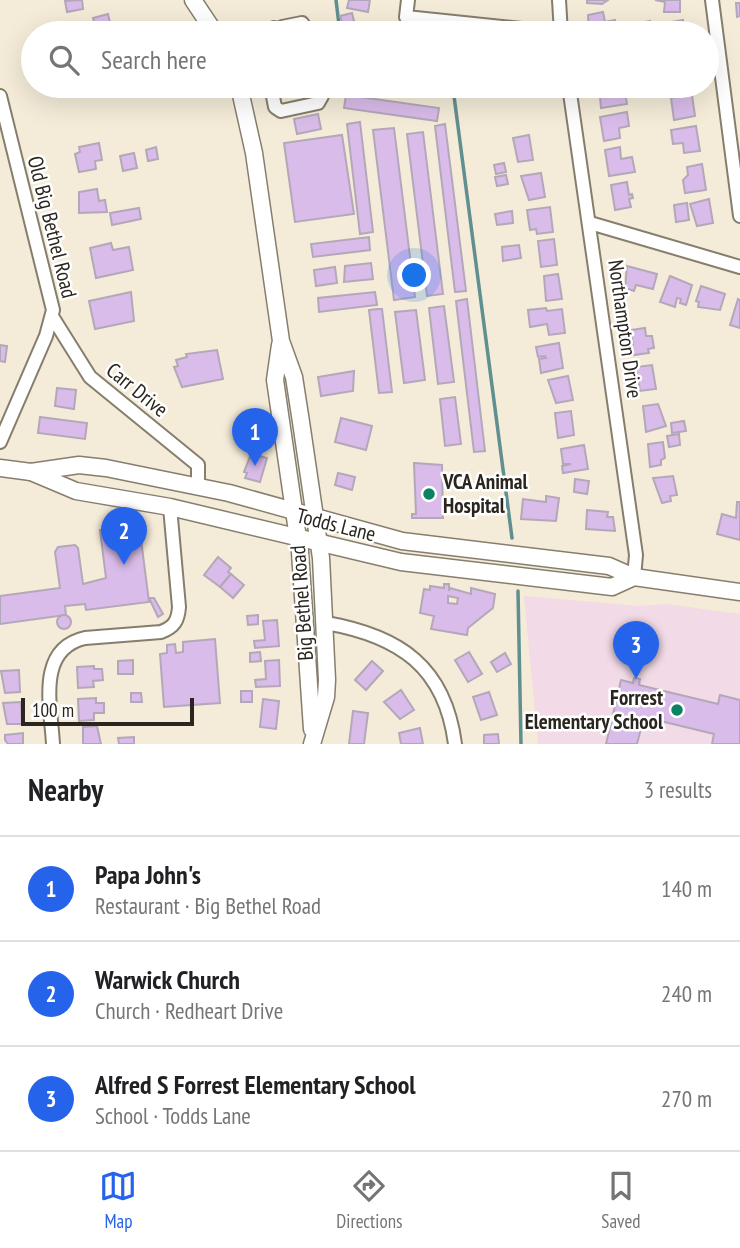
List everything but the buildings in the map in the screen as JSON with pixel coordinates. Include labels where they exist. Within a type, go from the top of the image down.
[{"type":"main road","points":[[193,0],[207,21]]},
{"type":"main road","name":"Big Bethel Road","points":[[245,98],[281,341],[294,377],[319,542],[326,623],[326,696],[313,741]]},
{"type":"main road","name":"Big Bethel Road","points":[[281,341],[275,380],[298,537],[313,741]]},
{"type":"main road","name":"Todds Lane","points":[[31,472],[79,465],[198,486],[415,543],[616,567],[634,577],[740,592]]},
{"type":"main road","name":"Todds Lane","points":[[0,468],[31,472],[76,491],[170,507],[401,562],[464,572],[612,587],[634,577]]},
{"type":"street","points":[[408,0],[406,17],[445,21]]},
{"type":"street","points":[[559,0],[560,21]]},
{"type":"street","points":[[712,0],[715,21]]},
{"type":"street","points":[[719,54],[740,216]]},
{"type":"street","name":"Old Big Bethel Road","points":[[0,96],[52,303],[53,317],[0,442]]},
{"type":"street","points":[[273,98],[275,107],[281,111],[318,103],[321,98]]},
{"type":"street","name":"Northampton Drive","points":[[571,98],[636,555],[634,577]]},
{"type":"street","points":[[590,223],[740,267]]},
{"type":"street","name":"Carr Drive","points":[[53,317],[90,377],[198,465],[198,486]]},
{"type":"street","points":[[53,744],[50,673],[61,652],[68,645],[85,638],[161,632],[172,628],[177,620],[179,607],[170,507]]},
{"type":"street","points":[[326,623],[370,635],[413,658],[443,692],[456,744]]},
{"type":"shaded area","points":[[524,596],[639,606],[666,604],[740,614],[740,744],[538,744]]},
{"type":"waterway","points":[[336,0],[339,21]]},
{"type":"waterway","points":[[454,98],[512,538]]},
{"type":"waterway","points":[[518,591],[521,744]]},
{"type":"place","name":"Papa John's","points":[[255,466]]},
{"type":"place","name":"VCA Animal Hospital","points":[[429,494]]},
{"type":"place","name":"Warwick Church","points":[[124,565]]},
{"type":"place","name":"Alfred S Forrest Elementary School","points":[[636,679]]},
{"type":"place","name":"Forrest Elementary School","points":[[677,710]]}]
